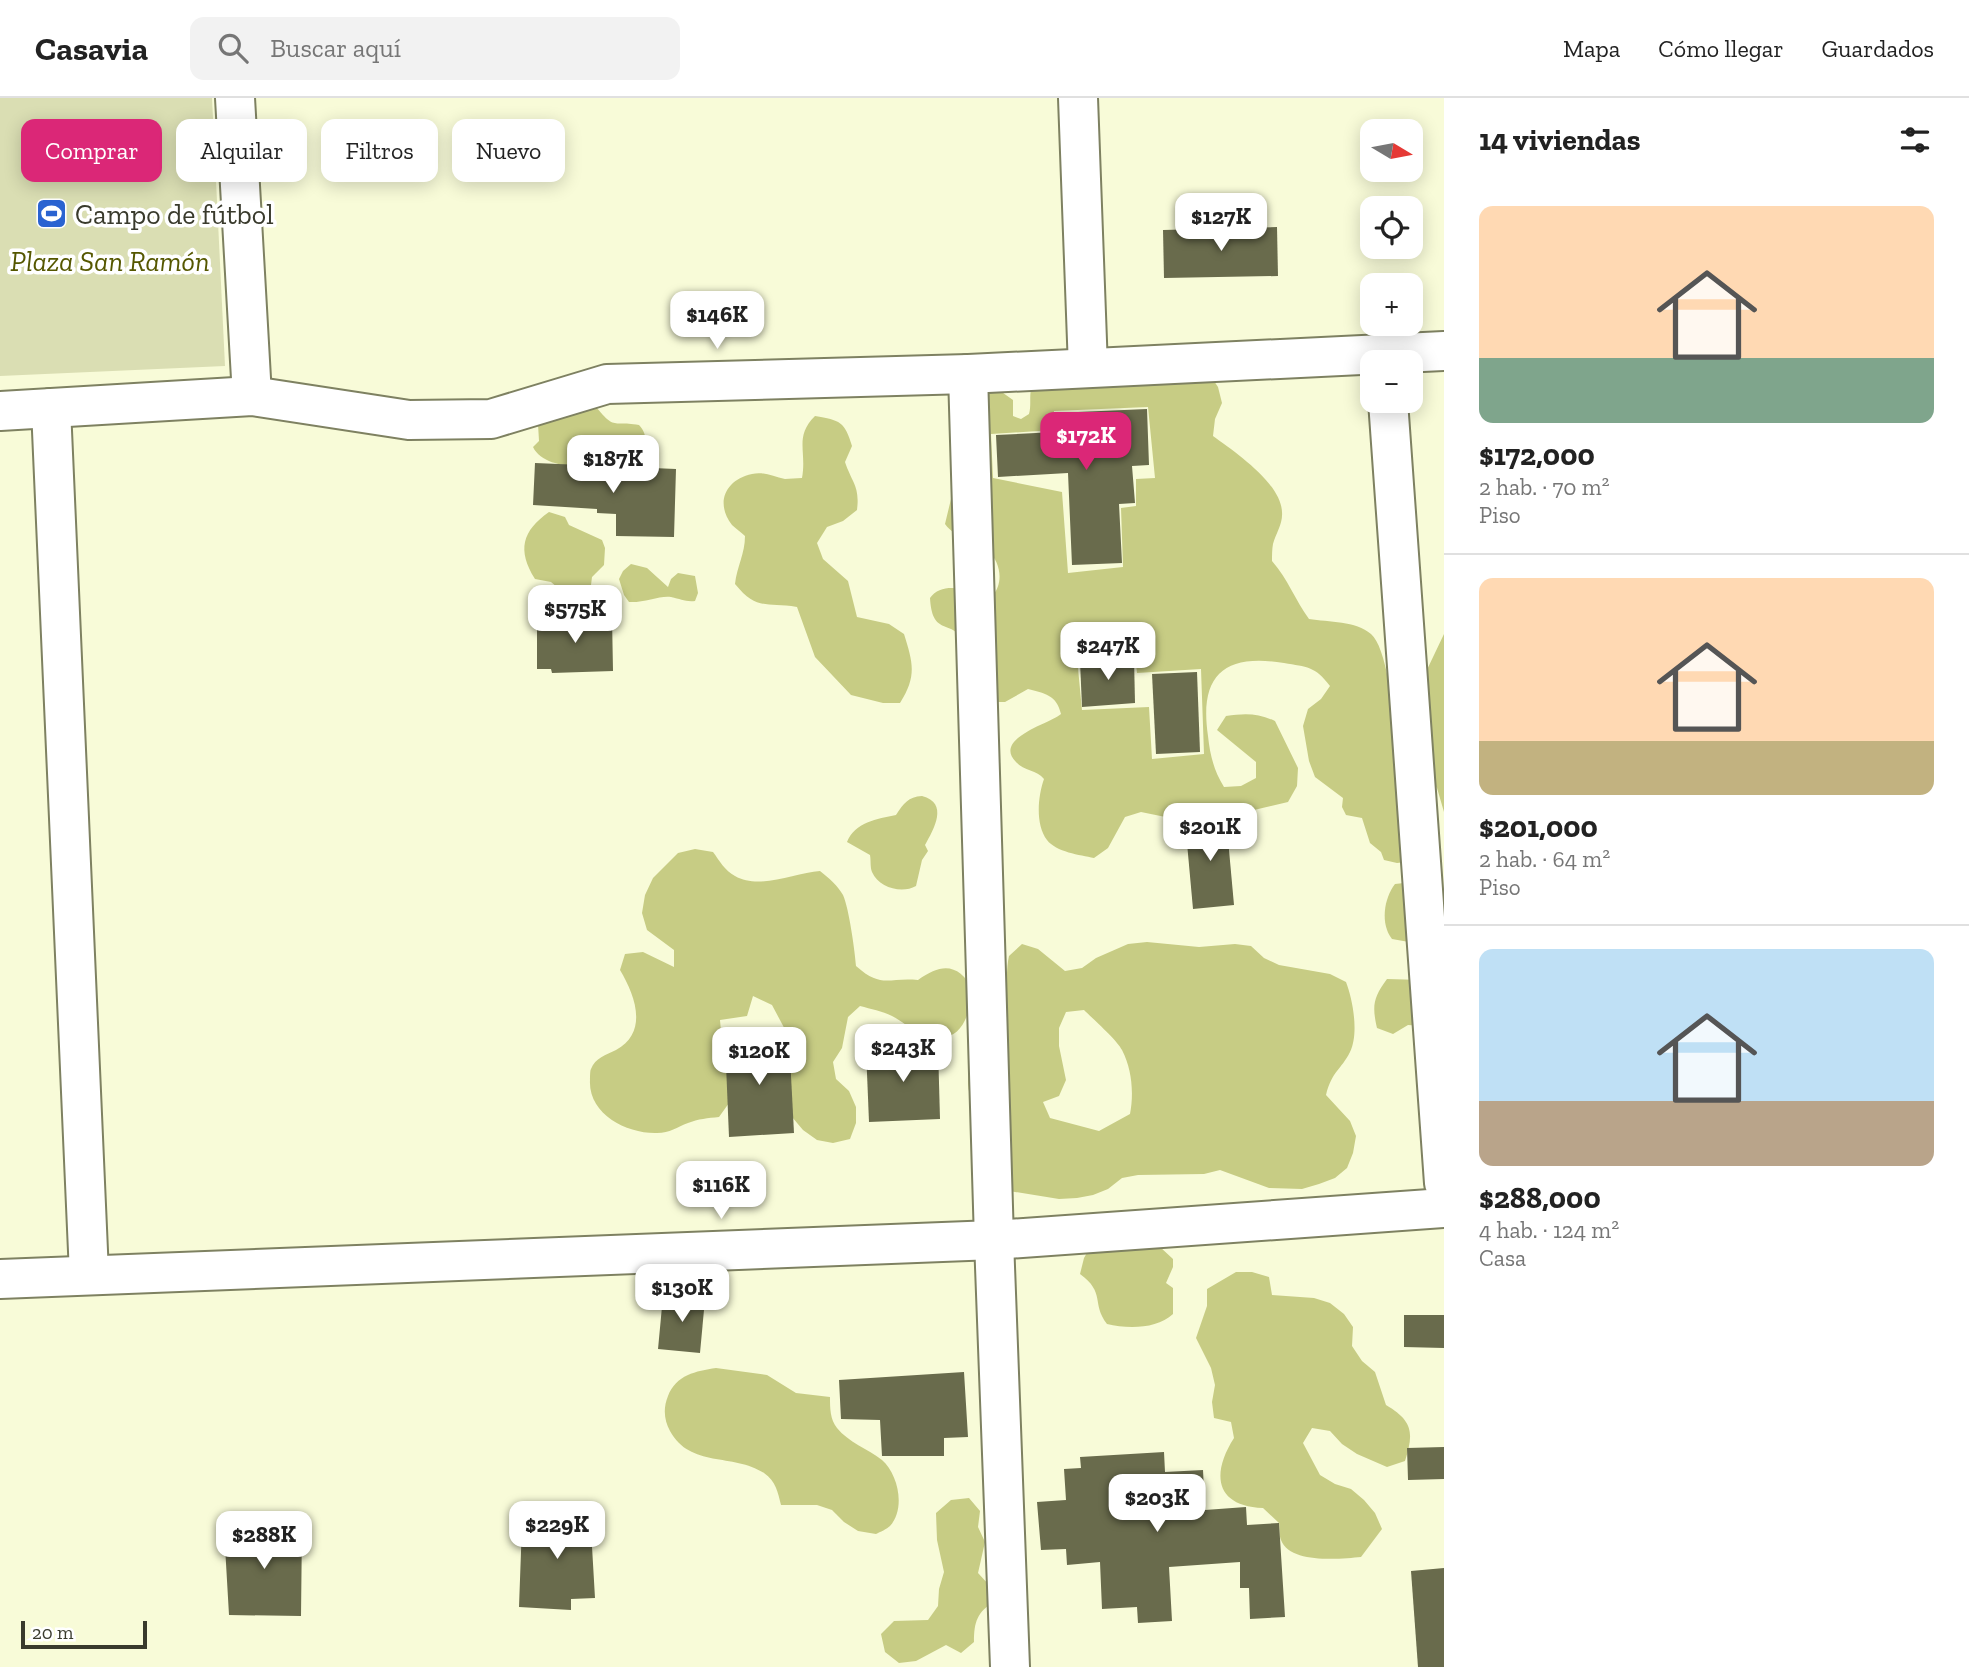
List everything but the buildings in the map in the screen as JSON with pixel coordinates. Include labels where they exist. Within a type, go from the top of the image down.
[{"type":"street","points":[[235,98],[252,396]]},
{"type":"street","points":[[1078,98],[1088,368]]},
{"type":"street","points":[[1423,353],[1444,351]]},
{"type":"street","points":[[0,411],[252,396],[408,420],[491,419],[607,384],[1360,359]]},
{"type":"street","points":[[968,374],[994,1240],[1010,1667]]},
{"type":"street","points":[[51,408],[89,1274]]},
{"type":"street","points":[[1389,413],[1444,1183]]},
{"type":"street","points":[[0,1279],[994,1240],[1444,1208]]},
{"type":"green space","name":"Plaza San Ramón","points":[[0,98],[212,98],[213,119],[176,119],[176,182],[216,182],[225,366],[0,376]]},
{"type":"green space","points":[[1208,372],[1218,387],[1222,403],[1215,419],[1213,436],[1266,479],[1280,501],[1282,516],[1273,544],[1272,561],[1309,619],[1358,627],[1371,634],[1380,648],[1387,673],[1397,741],[1406,862],[1384,860],[1381,852],[1370,843],[1362,818],[1346,815],[1342,807],[1343,798],[1315,777],[1309,761],[1303,726],[1308,709],[1321,699],[1330,686],[1310,668],[1263,661],[1231,666],[1220,673],[1212,683],[1206,715],[1210,750],[1224,787],[1241,786],[1256,778],[1256,762],[1217,730],[1226,716],[1251,714],[1275,721],[1298,768],[1297,786],[1288,802],[1254,810],[1251,827],[1235,837],[1220,831],[1211,816],[1196,808],[1185,821],[1141,812],[1125,817],[1108,848],[1094,858],[1062,850],[1047,840],[1041,826],[1039,810],[1044,779],[1019,765],[1011,753],[1017,739],[1061,714],[1059,708],[1049,696],[1028,689],[1005,702],[996,702],[962,638],[934,617],[930,598],[936,592],[950,588],[992,596],[996,591],[999,573],[996,561],[983,547],[954,533],[945,524],[989,383],[1013,400],[1013,416],[1021,419],[1029,414],[1033,383]],"holes":[[[1148,407],[1155,478],[1136,479],[1136,506],[1121,508],[1123,567],[1068,573],[1062,492],[993,478],[991,434],[1053,430],[1054,411]],[[1135,654],[1137,673],[1201,669],[1204,754],[1152,759],[1149,707],[1082,710],[1077,658]]]},
{"type":"green space","points":[[596,407],[611,422],[639,425],[645,440],[635,455],[615,449],[598,450],[577,466],[552,462],[536,452],[533,447],[539,441],[538,424]]},
{"type":"green space","points":[[815,416],[836,421],[847,432],[852,446],[845,462],[858,502],[857,510],[843,521],[827,527],[817,543],[823,559],[848,581],[857,617],[889,624],[904,634],[912,669],[909,685],[900,703],[883,703],[851,695],[815,657],[797,607],[756,602],[735,584],[745,536],[732,525],[724,509],[729,487],[735,481],[756,473],[785,479],[802,478],[803,438]]},
{"type":"green space","points":[[549,512],[565,517],[569,525],[602,540],[605,548],[604,565],[592,577],[590,593],[564,593],[551,582],[535,579],[529,569],[524,550],[525,542],[533,526]]},
{"type":"green space","points":[[631,564],[647,568],[668,587],[671,579],[678,573],[695,576],[698,593],[695,601],[667,597],[629,602],[619,579]]},
{"type":"green space","points":[[1444,634],[1444,812],[1437,788],[1425,775],[1424,676]]},
{"type":"green space","points":[[922,796],[935,804],[937,817],[925,845],[928,851],[922,860],[916,886],[898,889],[885,886],[875,878],[871,870],[870,855],[847,842],[861,826],[896,815],[907,801]]},
{"type":"green space","points":[[695,849],[713,852],[728,871],[745,880],[766,881],[820,871],[843,895],[856,966],[872,977],[886,981],[918,980],[935,970],[950,969],[962,975],[974,991],[964,1022],[953,1034],[944,1037],[921,1033],[888,1014],[860,1006],[848,1017],[842,1048],[833,1062],[836,1079],[849,1091],[856,1107],[856,1123],[850,1139],[833,1143],[817,1140],[803,1130],[792,1117],[789,1064],[792,1047],[789,1037],[772,1005],[753,996],[747,1016],[720,1020],[730,1088],[729,1103],[719,1117],[696,1121],[666,1132],[645,1132],[622,1126],[602,1112],[595,1103],[590,1080],[593,1065],[626,1042],[636,1023],[634,1002],[620,970],[625,954],[643,952],[674,967],[674,950],[647,930],[642,913],[645,895],[653,878],[678,853]]},
{"type":"green space","points":[[1404,883],[1409,942],[1392,939],[1385,919],[1391,890],[1395,884]]},
{"type":"green space","points":[[1147,942],[1199,947],[1235,944],[1251,946],[1264,958],[1279,965],[1330,974],[1346,982],[1354,1017],[1353,1045],[1331,1081],[1326,1095],[1350,1121],[1356,1136],[1347,1168],[1335,1178],[1302,1189],[1269,1188],[1220,1170],[1204,1174],[1138,1175],[1122,1178],[1108,1189],[1077,1198],[1059,1199],[1009,1191],[979,1121],[968,1084],[976,1049],[1004,994],[1009,956],[1022,944],[1038,949],[1065,971],[1082,968],[1096,958],[1128,944]],"holes":[[[1084,1010],[1119,1046],[1128,1065],[1131,1081],[1130,1114],[1099,1131],[1050,1118],[1043,1102],[1059,1096],[1066,1080],[1059,1046],[1059,1028],[1066,1012]]]},
{"type":"green space","points":[[1387,979],[1422,980],[1424,1026],[1408,1025],[1393,1034],[1377,1028],[1375,1002]]},
{"type":"green space","points":[[1160,1247],[1173,1259],[1173,1267],[1166,1283],[1173,1288],[1173,1314],[1151,1325],[1124,1327],[1107,1324],[1102,1317],[1093,1287],[1080,1274],[1088,1251]]},
{"type":"green space","points":[[1236,1272],[1252,1272],[1269,1277],[1272,1295],[1314,1298],[1330,1303],[1344,1314],[1353,1327],[1352,1346],[1362,1361],[1375,1372],[1386,1405],[1402,1417],[1409,1428],[1410,1443],[1405,1461],[1387,1467],[1357,1454],[1342,1444],[1330,1431],[1312,1428],[1303,1443],[1320,1475],[1351,1489],[1375,1513],[1382,1529],[1361,1557],[1316,1558],[1294,1553],[1286,1548],[1281,1540],[1279,1523],[1263,1508],[1235,1501],[1222,1486],[1222,1464],[1234,1438],[1231,1422],[1214,1418],[1212,1402],[1215,1385],[1211,1368],[1196,1338],[1207,1306],[1207,1289]]},
{"type":"green space","points":[[716,1368],[767,1375],[796,1393],[830,1397],[830,1409],[837,1428],[882,1460],[896,1482],[898,1510],[890,1526],[876,1534],[858,1531],[832,1510],[817,1505],[781,1505],[774,1483],[764,1473],[739,1463],[700,1455],[679,1443],[665,1418],[668,1396],[681,1379]]},
{"type":"green space","points":[[969,1498],[980,1511],[978,1527],[985,1542],[978,1573],[990,1586],[995,1601],[980,1614],[974,1642],[961,1653],[946,1645],[916,1661],[899,1663],[885,1652],[881,1634],[894,1621],[928,1620],[938,1606],[944,1572],[937,1540],[936,1513],[951,1500]]},
{"type":"place","name":"Campo de fútbol","points":[[52,214]]}]
